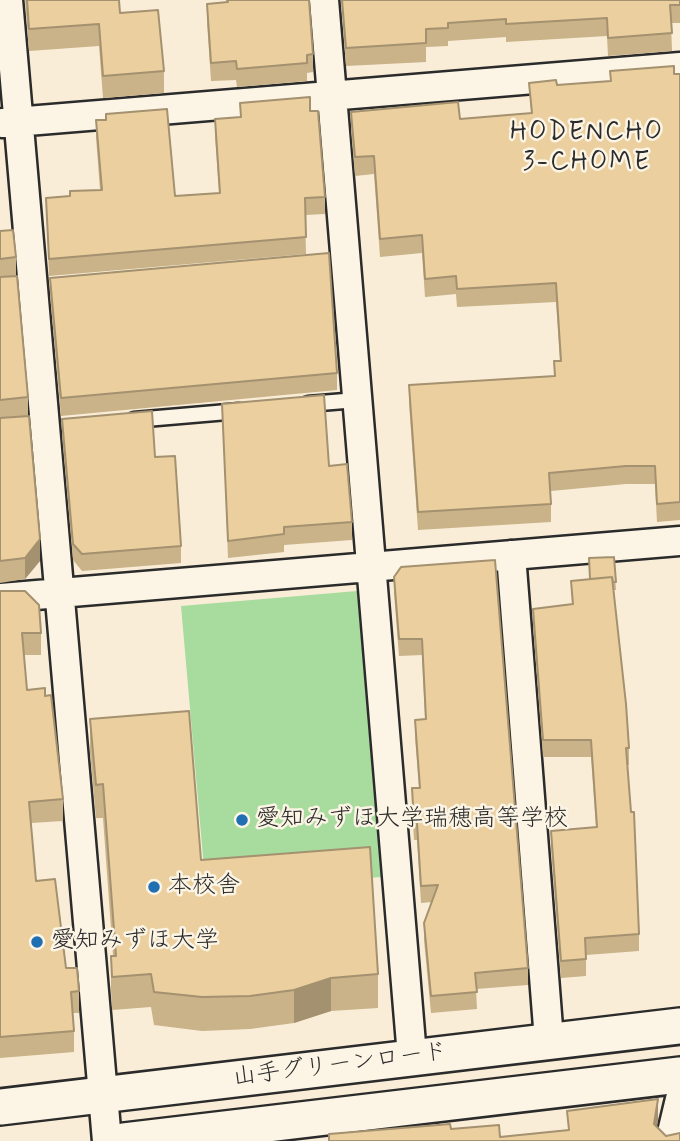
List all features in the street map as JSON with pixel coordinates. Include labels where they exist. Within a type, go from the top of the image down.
[{"type":"street","points":[[8,0],[9,122],[34,287],[107,1141]]},
{"type":"street","points":[[324,0],[339,261],[357,400],[412,1056]]},
{"type":"street","points":[[9,122],[680,67]]},
{"type":"street","points":[[0,598],[680,541]]},
{"type":"street","points":[[512,555],[549,1040]]},
{"type":"street","name":"山手グリーンロード","points":[[0,1107],[103,1097],[412,1056],[680,1026]]},
{"type":"street","name":"山手グリーンロード","points":[[124,1141],[680,1076]]},
{"type":"street","points":[[670,1141],[680,1099]]},
{"type":"lane","points":[[289,406],[357,400]]},
{"type":"lane","points":[[113,422],[249,410]]},
{"type":"green space","points":[[357,591],[381,877],[206,891],[181,606]]},
{"type":"building","points":[[27,0],[119,0],[120,13],[158,10],[164,71],[103,76],[99,24],[29,29]]},
{"type":"building","points":[[227,0],[309,0],[313,54],[307,55],[307,63],[237,69],[236,61],[211,63],[207,4],[228,2]]},
{"type":"building","points":[[342,0],[680,0],[680,5],[670,5],[672,33],[608,38],[607,18],[506,24],[506,19],[448,23],[448,28],[426,29],[426,43],[346,48]]},
{"type":"building","points":[[674,66],[674,74],[680,74],[680,502],[657,504],[655,466],[626,466],[549,473],[551,504],[418,512],[409,385],[555,376],[554,361],[561,361],[556,283],[457,289],[456,276],[425,279],[422,235],[380,239],[374,156],[355,157],[351,112],[458,102],[460,119],[532,113],[529,83],[556,80],[557,85],[611,81],[610,71]]},
{"type":"building","points":[[310,97],[310,111],[318,111],[325,197],[305,198],[306,237],[49,259],[46,198],[70,196],[70,191],[102,190],[96,120],[106,120],[106,114],[167,109],[175,196],[220,193],[215,119],[241,117],[240,103]]},
{"type":"building","points":[[13,230],[16,257],[0,259],[0,231]]},
{"type":"building","points":[[329,253],[337,373],[61,398],[50,278]]},
{"type":"building","points":[[17,276],[28,397],[0,400],[0,277]]},
{"type":"building","points":[[324,395],[329,466],[347,464],[352,522],[284,527],[284,534],[228,541],[222,404]]},
{"type":"building","points":[[152,411],[155,457],[175,456],[181,546],[82,554],[73,544],[62,419]]},
{"type":"building","points":[[29,416],[40,539],[25,558],[0,561],[0,418]]},
{"type":"building","points":[[614,557],[616,582],[613,582],[612,577],[590,579],[589,558]]},
{"type":"building","points":[[495,560],[528,968],[475,973],[477,992],[431,996],[424,923],[438,885],[421,886],[412,788],[420,788],[415,720],[426,719],[422,639],[399,639],[394,577],[401,567]]},
{"type":"building","points":[[612,577],[626,704],[629,748],[626,748],[631,812],[634,812],[639,934],[585,938],[586,959],[561,961],[551,831],[597,827],[591,740],[543,740],[533,609],[573,604],[571,581]]},
{"type":"building","points":[[0,591],[25,591],[39,605],[41,633],[22,633],[27,690],[45,688],[45,696],[51,695],[63,799],[29,802],[36,881],[55,879],[66,968],[77,968],[79,991],[71,992],[74,1031],[0,1037]]},
{"type":"building","name":"本校舎","points":[[189,711],[201,860],[370,847],[378,974],[331,978],[294,990],[250,996],[202,997],[154,992],[151,974],[112,977],[111,956],[116,956],[103,784],[96,785],[90,719]]},
{"type":"building","points":[[658,1099],[654,1124],[666,1136],[680,1133],[680,1141],[329,1141],[329,1134],[450,1124],[451,1129],[499,1125],[500,1137],[569,1130],[567,1111]]},
{"type":"place","name":"愛知みずほ大学瑞穂高等学校","points":[[242,820]]},
{"type":"place","name":"本校舎","points":[[154,887]]},
{"type":"place","name":"愛知みずほ大学","points":[[37,942]]},
{"type":"district","name":"HODENCHO 3-CHOME","points":[[587,149]]}]
